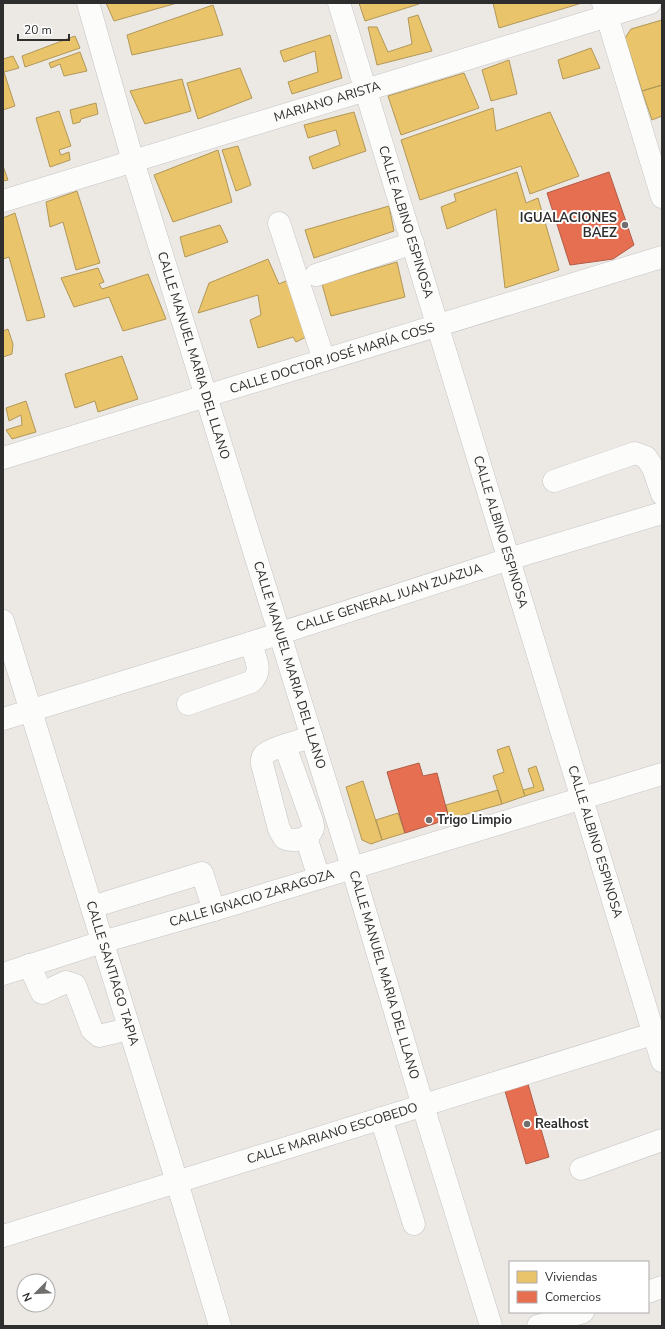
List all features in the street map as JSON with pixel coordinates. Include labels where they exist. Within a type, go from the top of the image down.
[{"type":"street","name":"CALLE MANUEL MARIA DEL LLANO","points":[[88,3],[133,161],[352,867],[423,1106],[491,1326]]},
{"type":"street","name":"CALLE ALBINO ESPINOSA","points":[[339,3],[367,90],[582,799],[658,1032],[662,1061]]},
{"type":"street","name":"MARIANO ARISTA","points":[[3,200],[367,90],[605,10],[650,3]]},
{"type":"street","points":[[605,10],[662,197]]},
{"type":"street","points":[[279,223],[324,360]]},
{"type":"street","points":[[316,275],[413,243]]},
{"type":"street","name":"CALLE DOCTOR JOSÉ MARÍA COSS","points":[[3,458],[206,398],[324,360],[662,257]]},
{"type":"street","points":[[554,481],[635,453],[646,457],[653,468],[662,494]]},
{"type":"street","name":"CALLE GENERAL JUAN ZUAZUA","points":[[3,718],[250,643],[509,559],[662,512]]},
{"type":"street","name":"CALLE SANTIAGO TAPIA","points":[[3,621],[220,1326]]},
{"type":"street","points":[[188,704],[251,682],[255,678],[258,669],[250,643]]},
{"type":"street","points":[[285,746],[312,821],[313,830],[306,837],[292,841],[287,840],[282,836],[279,829],[262,764],[262,758],[264,754],[285,746],[312,737]]},
{"type":"street","name":"CALLE IGNACIO ZARAGOZA","points":[[3,974],[102,942],[214,910],[662,774]]},
{"type":"street","points":[[306,837],[319,878]]},
{"type":"street","points":[[92,907],[202,873],[214,910]]},
{"type":"street","points":[[29,965],[42,993],[66,982],[75,985],[92,1030],[95,1034],[99,1036],[129,1029]]},
{"type":"street","name":"CALLE MARIANO ESCOBEDO","points":[[3,1236],[658,1032]]},
{"type":"street","points":[[381,1118],[414,1224]]},
{"type":"street","points":[[581,1169],[662,1140]]},
{"type":"street","points":[[649,1292],[662,1287]]},
{"type":"street","points":[[538,1326],[580,1313]]},
{"type":"building: Viviendas","points":[[106,3],[177,3],[114,21]]},
{"type":"building: Viviendas","points":[[359,3],[419,3],[419,4],[365,21]]},
{"type":"building: Viviendas","points":[[493,3],[582,3],[499,28]]},
{"type":"building: Viviendas","points":[[213,5],[223,35],[132,55],[127,35]]},
{"type":"building: Viviendas","points":[[418,15],[432,51],[377,65],[368,27],[377,27],[388,52],[412,44],[408,18]]},
{"type":"building: Viviendas","points":[[662,20],[662,85],[642,91],[625,38],[631,29]]},
{"type":"building: Viviendas","points":[[330,35],[342,78],[292,94],[288,82],[318,72],[315,51],[284,62],[280,51]]},
{"type":"building: Viviendas","points":[[75,36],[80,48],[25,67],[22,56]]},
{"type":"building: Viviendas","points":[[591,48],[600,68],[563,79],[558,60]]},
{"type":"building: Viviendas","points":[[80,52],[87,71],[64,76],[60,64],[51,68],[49,63]]},
{"type":"building: Viviendas","points":[[13,56],[19,68],[4,72],[15,106],[3,110],[3,59]]},
{"type":"building: Viviendas","points":[[509,60],[517,94],[491,101],[482,70]]},
{"type":"building: Viviendas","points":[[240,68],[252,98],[198,119],[187,83]]},
{"type":"building: Viviendas","points":[[464,73],[479,108],[401,135],[388,96]]},
{"type":"building: Viviendas","points":[[182,79],[191,111],[145,124],[130,91]]},
{"type":"building: Viviendas","points":[[662,85],[662,116],[652,120],[642,91]]},
{"type":"building: Viviendas","points":[[96,103],[98,114],[81,119],[80,122],[73,124],[70,110]]},
{"type":"building: Viviendas","points":[[493,108],[496,131],[550,112],[579,176],[530,194],[521,166],[420,200],[401,140]]},
{"type":"building: Viviendas","points":[[59,111],[71,146],[59,150],[61,155],[69,152],[70,160],[50,167],[36,118]]},
{"type":"building: Viviendas","points":[[354,112],[366,151],[313,169],[309,157],[340,145],[336,130],[308,138],[304,125]]},
{"type":"building: Viviendas","points":[[238,146],[251,185],[236,191],[222,150]]},
{"type":"building: Viviendas","points":[[218,150],[232,202],[173,222],[154,175]]},
{"type":"building: Viviendas","points":[[3,166],[8,180],[3,181]]},
{"type":"building: Viviendas","points":[[517,172],[526,203],[538,198],[559,270],[505,288],[496,209],[447,229],[441,207],[456,201],[454,194]]},
{"type":"building: Viviendas","points":[[77,191],[100,263],[76,270],[63,222],[50,227],[46,202]]},
{"type":"building: Viviendas","points":[[389,206],[394,231],[314,258],[305,230]]},
{"type":"building: Viviendas","points":[[15,213],[45,317],[27,321],[9,257],[3,259],[3,218]]},
{"type":"building: Viviendas","points":[[220,225],[228,242],[185,257],[180,237]]},
{"type":"building: Viviendas","points":[[268,259],[279,284],[290,279],[308,336],[296,342],[293,337],[258,348],[250,320],[261,315],[258,295],[198,313],[209,283]]},
{"type":"building: Viviendas","points":[[397,262],[405,297],[331,316],[322,284]]},
{"type":"building: Viviendas","points":[[98,268],[104,282],[99,284],[102,289],[148,274],[166,319],[123,331],[109,297],[74,307],[61,278]]},
{"type":"building: Viviendas","points":[[8,329],[13,344],[12,354],[3,357],[3,331]]},
{"type":"building: Viviendas","points":[[122,356],[138,399],[98,412],[95,401],[75,408],[65,374]]},
{"type":"building: Viviendas","points":[[26,401],[36,432],[12,439],[6,430],[22,425],[21,415],[9,421],[6,408]]},
{"type":"building: Viviendas","points":[[509,746],[525,796],[502,804],[493,776],[504,772],[497,750]]},
{"type":"building: Viviendas","points":[[536,766],[544,790],[525,796],[523,790],[534,787],[528,769]]},
{"type":"building: Viviendas","points":[[363,781],[382,840],[371,844],[362,840],[346,787]]},
{"type":"building: Viviendas","points":[[498,790],[502,804],[449,819],[446,805]]},
{"type":"building: Viviendas","points":[[398,813],[405,833],[382,840],[376,820]]},
{"type":"building: Comercios","points":[[609,172],[634,245],[613,259],[570,265],[547,193]]},
{"type":"building: Comercios","points":[[419,763],[423,776],[437,773],[449,819],[405,833],[387,772]]},
{"type":"building: Comercios","name":"Realhost","points":[[528,1084],[549,1157],[526,1164],[505,1091]]},
{"type":"place","name":"IGUALACIONES BAEZ","points":[[625,225]]},
{"type":"place","name":"Trigo Limpio","points":[[429,820]]},
{"type":"place","name":"Realhost","points":[[527,1124]]}]
